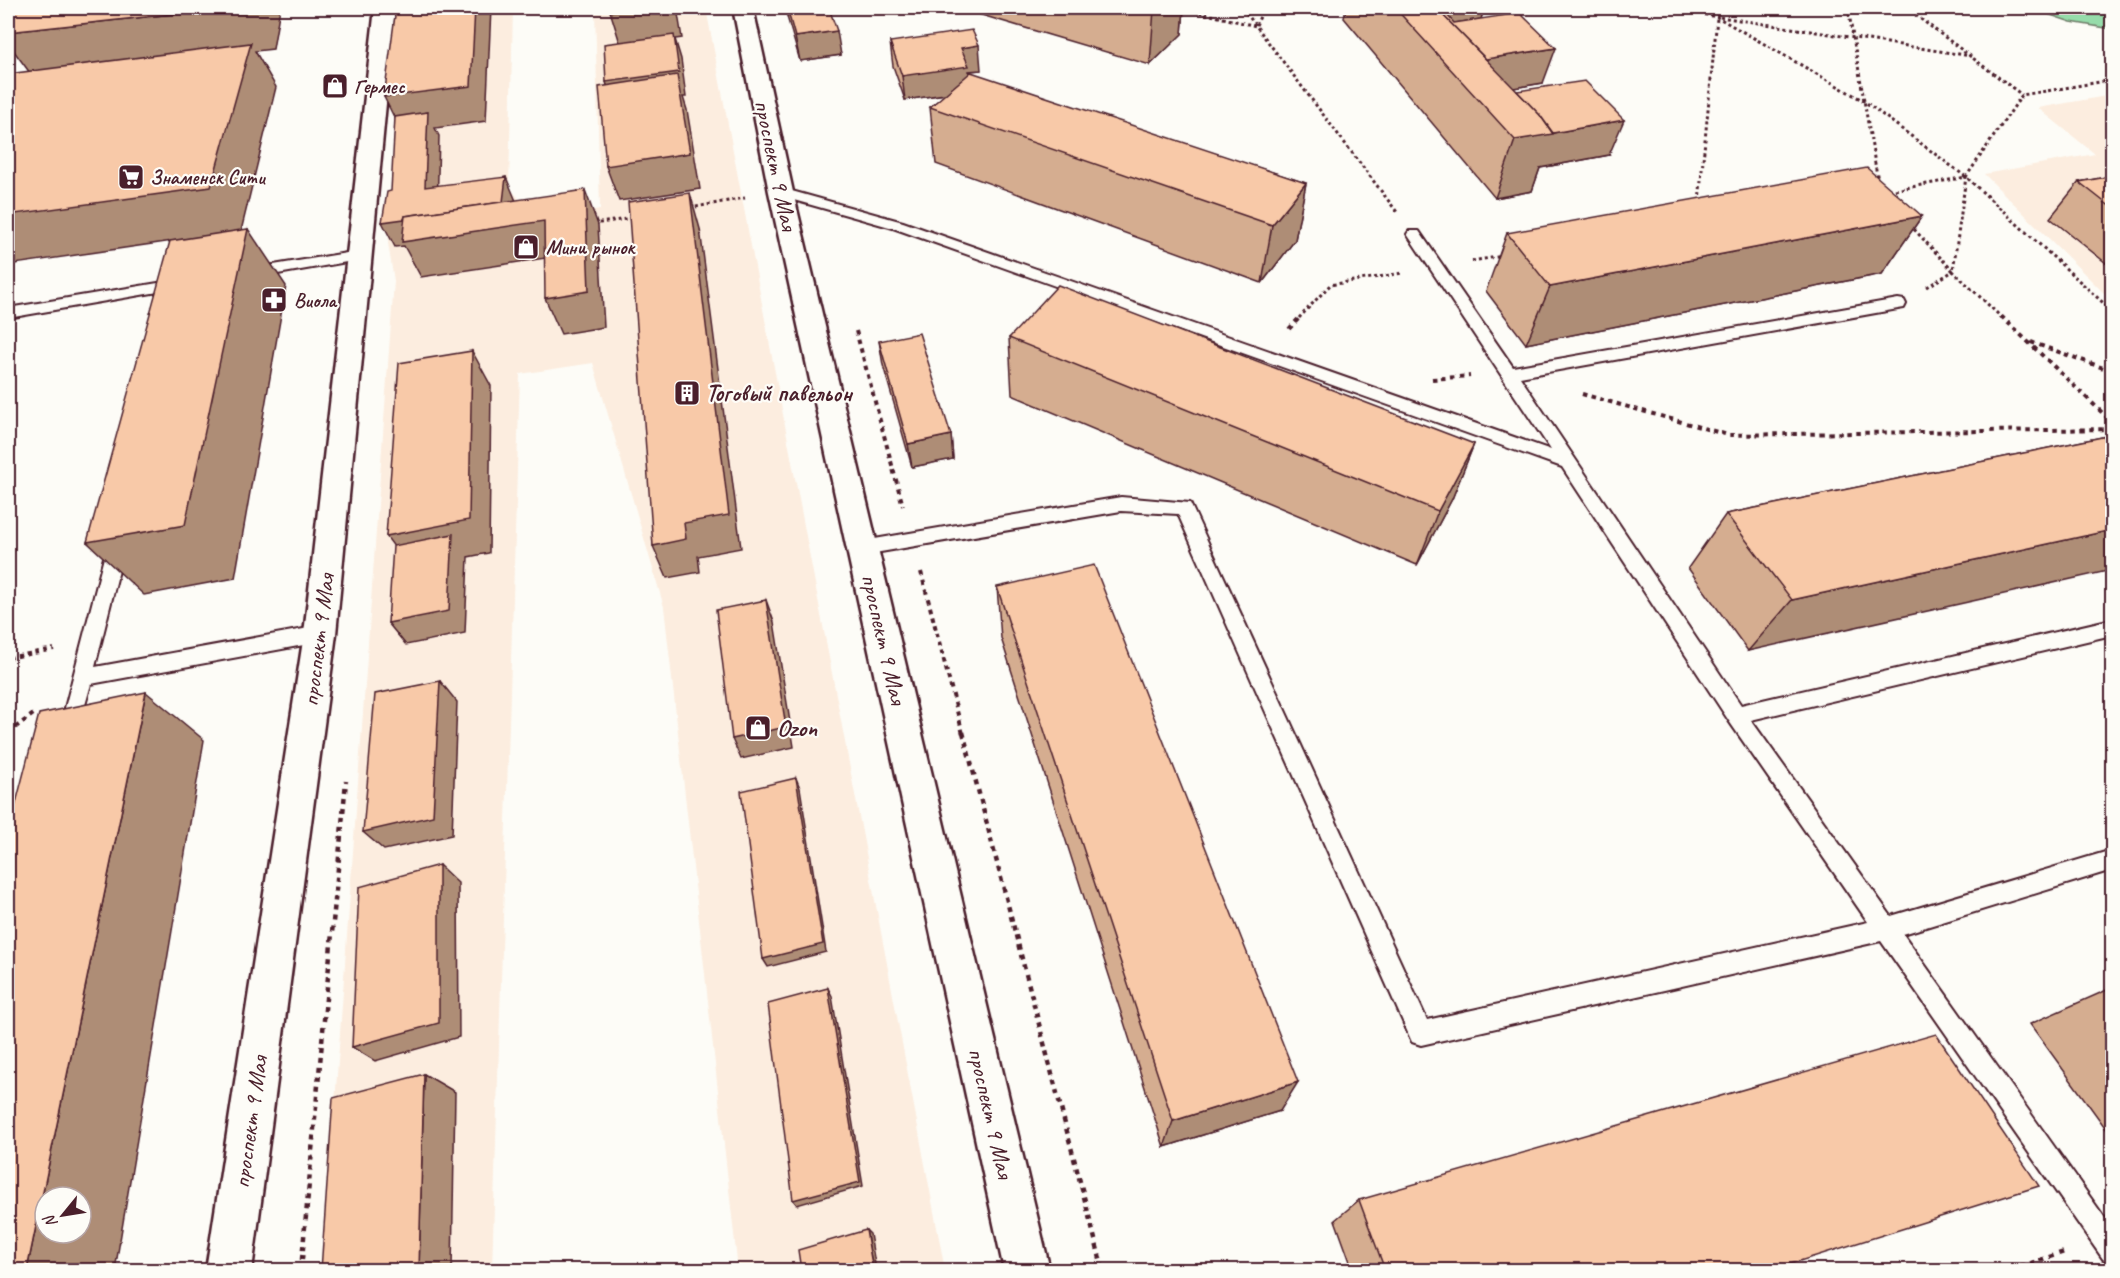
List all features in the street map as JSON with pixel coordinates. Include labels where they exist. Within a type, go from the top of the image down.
[{"type":"street","name":"проспект 9 Мая","points":[[229,1270],[320,634],[385,8]]},
{"type":"street","name":"проспект 9 Мая","points":[[743,8],[781,192],[1027,1270]]},
{"type":"lane","points":[[781,192],[898,225],[1566,462]]},
{"type":"lane","points":[[1414,234],[1736,715],[1884,929],[2108,1244]]},
{"type":"lane","points":[[236,276],[359,256]]},
{"type":"lane","points":[[8,313],[202,281]]},
{"type":"lane","points":[[174,308],[180,285]]},
{"type":"lane","points":[[1509,373],[1898,304]]},
{"type":"lane","points":[[863,548],[1121,504],[1185,508],[1421,1033],[1884,929],[2112,860]]},
{"type":"lane","points":[[65,746],[123,515]]},
{"type":"lane","points":[[1736,715],[2112,627]]},
{"type":"lane","points":[[84,677],[320,634]]},
{"type":"path","points":[[1182,8],[1256,26]]},
{"type":"path","points":[[1243,8],[1414,234]]},
{"type":"path","points":[[1256,26],[1264,8]]},
{"type":"path","points":[[1675,8],[1717,17],[1971,56]]},
{"type":"path","points":[[1698,212],[1718,8]]},
{"type":"path","points":[[1848,8],[1880,192],[1966,177]]},
{"type":"path","points":[[1906,8],[2022,95]]},
{"type":"path","points":[[1717,17],[1864,101],[1966,177],[2112,311]]},
{"type":"path","points":[[1953,271],[1966,177],[2022,95],[2112,80]]},
{"type":"path","points":[[688,208],[781,192]]},
{"type":"path","points":[[585,225],[641,216]]},
{"type":"path","points":[[1904,218],[1953,271],[2112,422]]},
{"type":"path","points":[[1264,355],[1330,285],[1505,256]]},
{"type":"path","points":[[853,319],[1103,1270]]},
{"type":"path","points":[[2027,341],[2112,371]]},
{"type":"path","points":[[1578,393],[1728,435],[2112,429]]},
{"type":"path","points":[[2011,1270],[2108,1244]]},
{"type":"shaded area","points":[[414,8],[513,8],[509,187],[537,219],[600,209],[595,8],[706,8],[945,1270],[738,1270],[664,607],[593,363],[520,374],[492,1270],[323,1270],[394,281],[388,243]]},
{"type":"shaded area","points":[[2112,95],[2112,301],[1984,174],[2095,154],[2038,108]]},
{"type":"green space","points":[[2030,8],[2112,8],[2112,29],[2071,22]]},
{"type":"building","points":[[13,8],[228,8],[8,32],[8,19]]},
{"type":"building","points":[[396,8],[475,8],[471,86],[384,97]]},
{"type":"building","points":[[610,8],[639,8],[610,11]]},
{"type":"building","points":[[787,8],[829,8],[837,31],[795,37]]},
{"type":"building","points":[[1395,8],[1436,8],[1540,115],[1553,134],[1515,140]]},
{"type":"building","points":[[1436,8],[1441,8],[1454,23],[1520,13],[1556,48],[1486,59]]},
{"type":"building","points":[[972,30],[979,45],[961,48],[969,66],[902,76],[890,42]]},
{"type":"building","points":[[674,35],[679,72],[606,82],[604,44]]},
{"type":"building","points":[[251,43],[211,187],[8,215],[8,74]]},
{"type":"building","points":[[971,72],[1306,183],[1272,225],[930,107]]},
{"type":"building","points":[[677,75],[690,153],[606,166],[599,87]]},
{"type":"building","points":[[1585,81],[1624,120],[1553,133],[1540,115],[1517,91]]},
{"type":"building","points":[[428,112],[425,187],[506,177],[503,202],[405,216],[404,219],[382,222],[387,192],[391,191],[395,117]]},
{"type":"building","points":[[1867,168],[1922,216],[1550,287],[1507,233]]},
{"type":"building","points":[[2112,176],[2112,208],[2079,182]]},
{"type":"building","points":[[585,190],[589,291],[545,298],[544,221],[402,242],[405,216]]},
{"type":"building","name":"Тоговый павельон","points":[[690,193],[729,515],[684,523],[686,539],[653,546],[628,202]]},
{"type":"building","points":[[248,229],[185,525],[87,542],[170,241]]},
{"type":"building","points":[[1058,285],[1474,444],[1438,511],[1009,338]]},
{"type":"building","points":[[919,333],[951,435],[908,444],[879,341]]},
{"type":"building","points":[[472,351],[469,520],[386,536],[399,363]]},
{"type":"building","points":[[2112,435],[2112,530],[1792,600],[1726,514]]},
{"type":"building","points":[[453,534],[449,611],[388,623],[393,546]]},
{"type":"building","points":[[1094,565],[1298,1082],[1173,1121],[997,587]]},
{"type":"building","points":[[766,600],[786,727],[732,739],[716,610]]},
{"type":"building","points":[[440,681],[433,816],[363,832],[375,694]]},
{"type":"building","points":[[146,692],[44,1185],[33,1185],[33,1241],[27,1270],[8,1270],[8,834],[39,714]]},
{"type":"building","points":[[796,778],[823,944],[763,959],[741,791]]},
{"type":"building","points":[[439,865],[439,1023],[352,1047],[359,887]]},
{"type":"building","points":[[828,988],[860,1182],[793,1200],[768,1004]]},
{"type":"building","points":[[2112,988],[2112,998],[2107,990]]},
{"type":"building","points":[[1936,1034],[2039,1186],[1771,1270],[1385,1270],[1359,1200]]},
{"type":"building","points":[[424,1074],[419,1270],[321,1270],[333,1098]]},
{"type":"building","points":[[866,1230],[873,1270],[801,1270],[798,1250]]},
{"type":"place","name":"Гермес","points":[[335,86]]},
{"type":"place","name":"Знаменск Сити","points":[[131,177]]},
{"type":"place","name":"Мини рынок","points":[[526,247]]},
{"type":"place","name":"Виола","points":[[274,300]]},
{"type":"place","name":"Тоговый павельон","points":[[687,393]]},
{"type":"place","name":"Ozon","points":[[758,728]]}]
